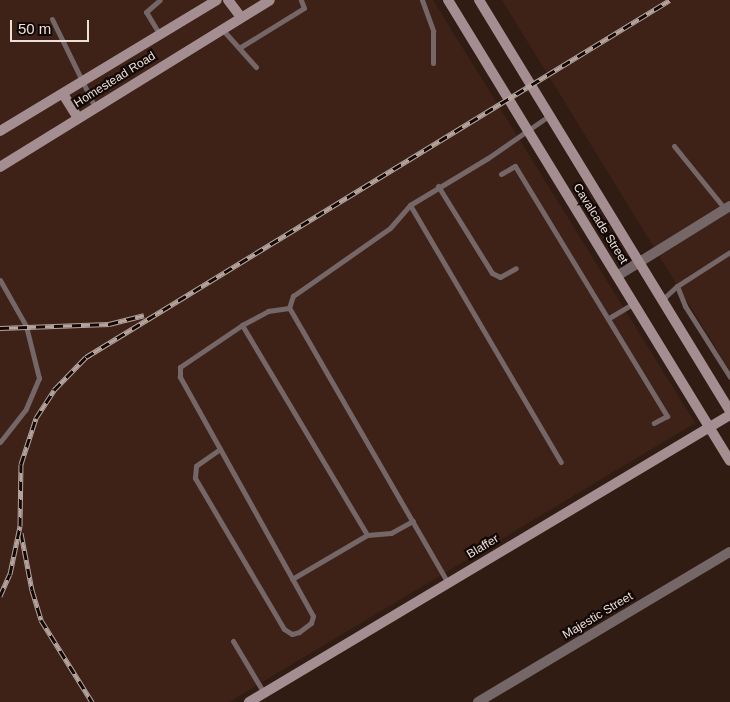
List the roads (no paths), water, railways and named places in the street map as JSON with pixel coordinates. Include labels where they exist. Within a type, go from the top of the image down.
[{"type":"main road","name":"Homestead Road","points":[[0,131],[81,84],[217,0]]},
{"type":"main road","points":[[228,0],[241,18]]},
{"type":"main road","name":"Homestead Road","points":[[0,167],[270,0]]},
{"type":"main road","name":"Cavalcade Street","points":[[448,0],[730,461]]},
{"type":"main road","name":"Cavalcade Street","points":[[480,0],[641,261],[730,413]]},
{"type":"main road","points":[[63,94],[78,118]]},
{"type":"main road","name":"Blaffer","points":[[249,702],[710,427],[730,413]]},
{"type":"street","points":[[617,276],[728,208]]},
{"type":"street","name":"Majestic Street","points":[[478,702],[730,552]]},
{"type":"lane","points":[[160,0],[146,12],[160,35]]},
{"type":"lane","points":[[239,48],[304,8],[301,0]]},
{"type":"lane","points":[[422,0],[434,30],[433,63]]},
{"type":"lane","points":[[52,20],[81,84],[95,107]]},
{"type":"lane","points":[[222,29],[256,66]]},
{"type":"lane","points":[[448,583],[290,308],[293,296],[390,228],[410,205],[438,186],[488,158],[550,115]]},
{"type":"lane","points":[[674,146],[728,208]]},
{"type":"lane","points":[[501,174],[515,166],[609,318],[667,416],[654,423]]},
{"type":"lane","points":[[438,186],[492,273],[500,277],[516,268]]},
{"type":"lane","points":[[410,205],[561,462]]},
{"type":"lane","points":[[663,299],[677,286],[730,252]]},
{"type":"lane","points":[[0,280],[26,326],[39,378],[26,409],[0,442]]},
{"type":"lane","points":[[677,286],[685,306],[730,377]]},
{"type":"lane","points":[[609,318],[634,303]]},
{"type":"lane","points":[[220,449],[196,466],[195,478],[284,629],[292,634],[311,623],[313,616],[180,377],[180,367],[242,325],[268,311],[290,308]]},
{"type":"lane","points":[[242,325],[367,535]]},
{"type":"lane","points":[[292,580],[367,535],[391,533],[413,521]]},
{"type":"lane","points":[[233,641],[264,692]]},
{"type":"railway","points":[[0,596],[10,574],[20,526],[21,464],[36,418],[54,390],[86,357],[670,0]]},
{"type":"railway","points":[[0,328],[109,324],[144,315]]},
{"type":"railway","points":[[21,533],[32,590],[41,620],[92,702]]}]
